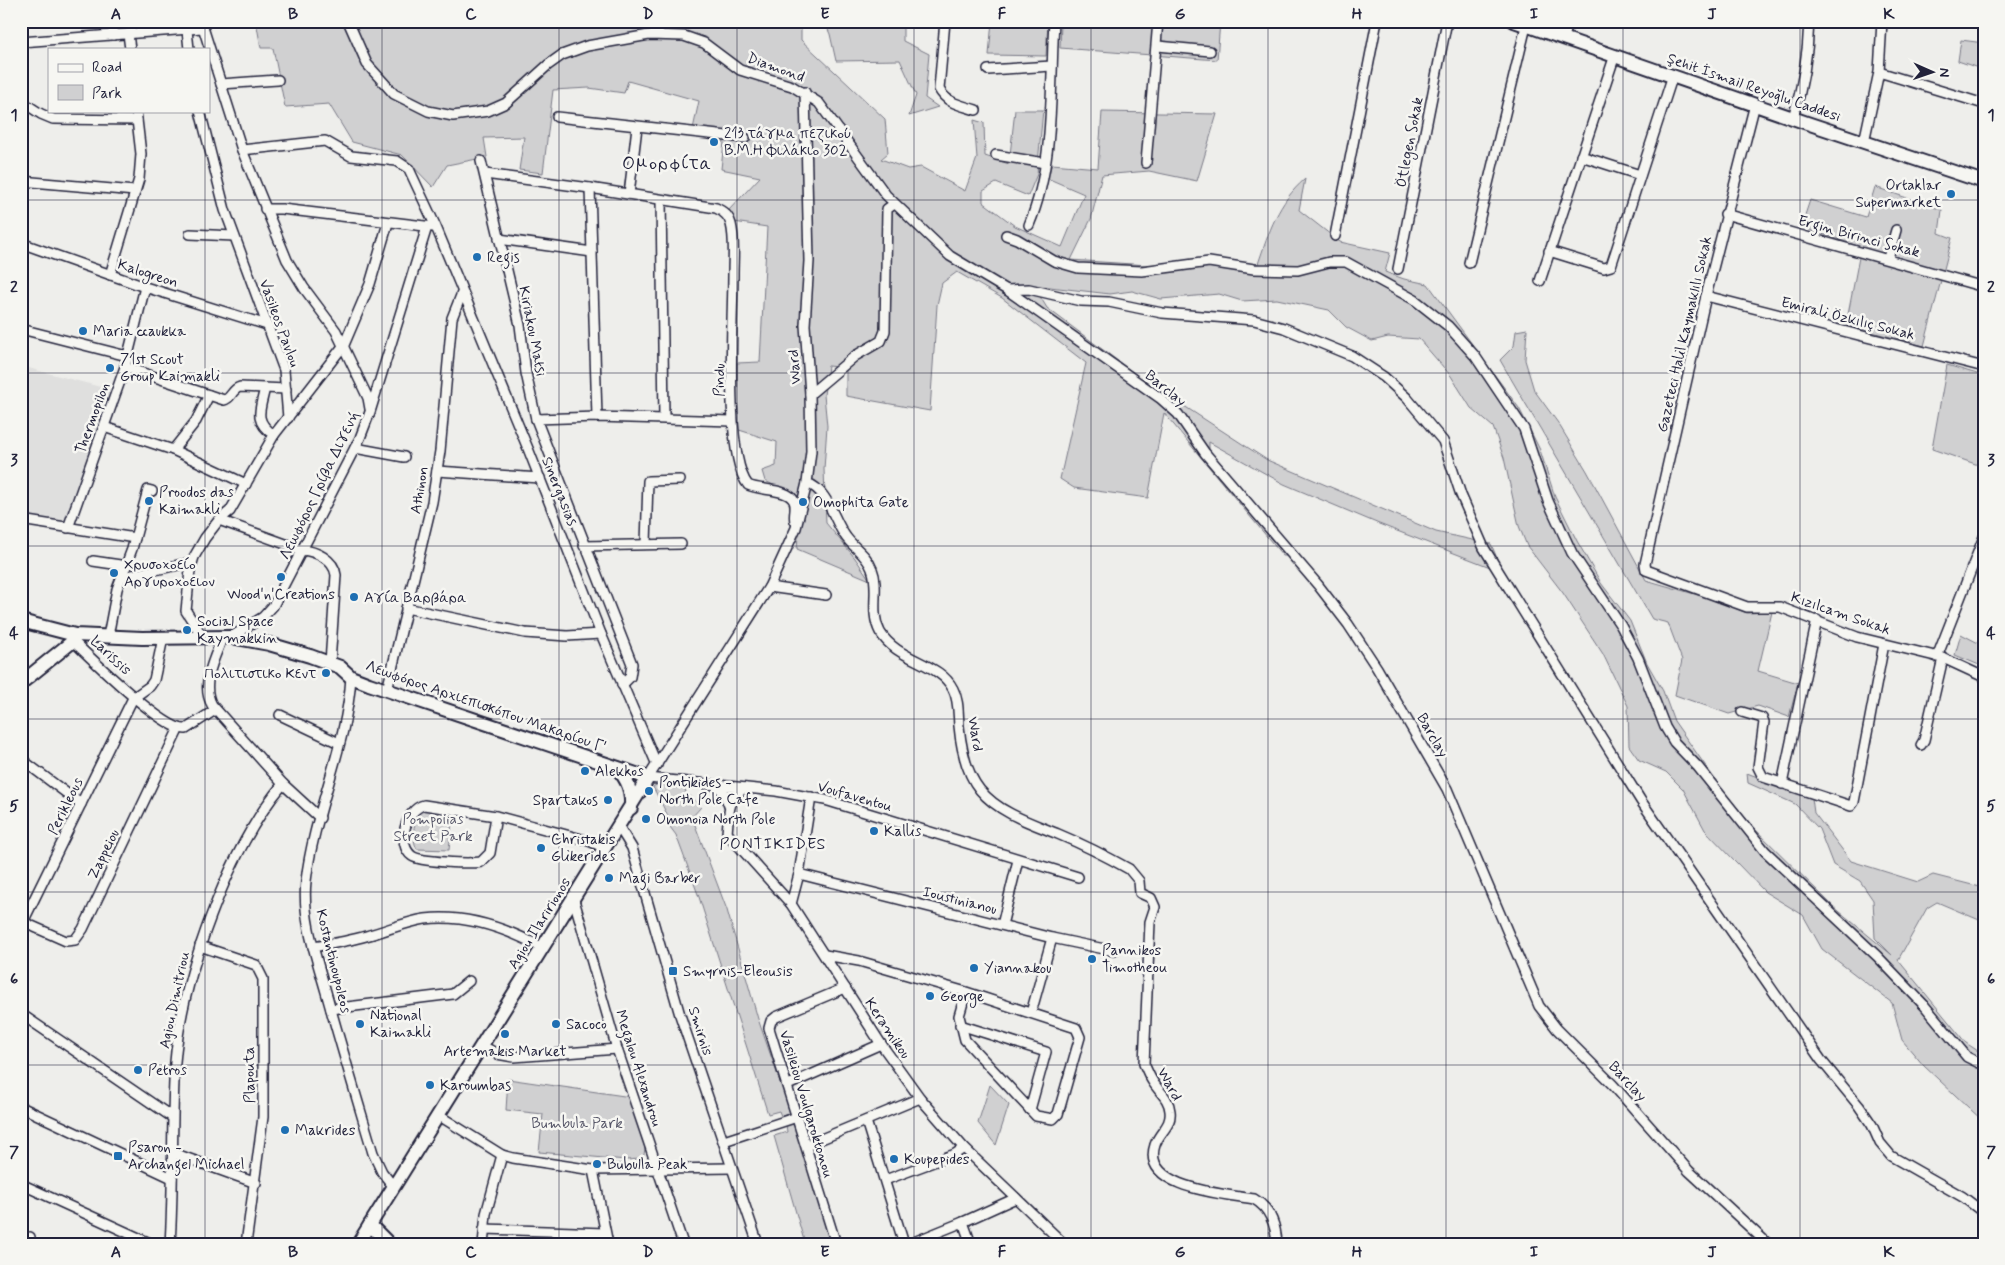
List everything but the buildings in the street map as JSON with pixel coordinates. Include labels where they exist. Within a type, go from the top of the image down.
[{"type":"street","points":[[112,21],[114,35]]},
{"type":"street","name":"Diamond","points":[[348,21],[367,64],[394,94],[428,111],[453,116],[488,111],[506,104],[534,77],[562,55],[586,46],[649,35],[674,35],[697,40],[740,70],[792,86],[805,92],[825,109],[894,204],[950,256],[1007,290]]},
{"type":"street","points":[[945,21],[939,90],[943,98],[952,103],[976,110]]},
{"type":"street","points":[[1029,226],[1038,205],[1045,163],[1054,21]]},
{"type":"street","points":[[1146,164],[1158,46],[1158,21]]},
{"type":"street","points":[[1335,236],[1377,21]]},
{"type":"street","name":"Ötlegen Sokak","points":[[1398,269],[1447,21]]},
{"type":"street","name":"Şehit İsmail Reyoğlu Caddesi","points":[[1514,21],[1984,182]]},
{"type":"street","points":[[1564,37],[1569,21]]},
{"type":"street","points":[[1793,118],[1805,63],[1809,21]]},
{"type":"street","points":[[1864,142],[1879,72],[1882,21]]},
{"type":"street","points":[[21,42],[128,34],[202,24]]},
{"type":"street","name":"Λεωφόρος Γρίβα Διγενή","points":[[202,24],[210,48]]},
{"type":"street","points":[[186,26],[189,48]]},
{"type":"street","points":[[1469,263],[1526,26]]},
{"type":"street","points":[[128,34],[130,48]]},
{"type":"street","points":[[1158,46],[1210,51]]},
{"type":"street","name":"Λεωφόρος Γρίβα Διγενή","points":[[210,49],[242,150],[265,209],[295,274],[344,345],[368,398],[370,412],[355,448],[273,606],[263,618],[227,637]]},
{"type":"street","points":[[1540,281],[1615,55]]},
{"type":"street","points":[[988,70],[1052,66]]},
{"type":"street","points":[[1879,72],[1984,104]]},
{"type":"street","points":[[1549,251],[1604,268],[1611,266],[1673,75]]},
{"type":"street","points":[[221,84],[278,80]]},
{"type":"street","name":"Ward","points":[[805,92],[809,252],[805,325],[810,394],[811,451],[807,483],[815,486],[826,499],[846,536],[865,556],[872,568],[874,579],[874,618],[887,642],[894,650],[943,677],[952,686],[957,698],[963,752],[973,780],[980,790],[1008,812],[1129,869],[1138,881],[1140,893],[1151,898],[1155,907],[1150,922],[1144,1064],[1153,1083],[1166,1097],[1171,1119],[1155,1145],[1154,1162],[1162,1173],[1178,1183],[1254,1199],[1261,1203],[1267,1209],[1276,1233],[1277,1244]]},
{"type":"street","points":[[21,101],[41,114],[53,119],[137,116],[141,154],[135,191],[110,275]]},
{"type":"street","name":"Gazeteci Halil Kaymaklılı Sokak","points":[[1646,570],[1644,564],[1706,296],[1755,104]]},
{"type":"street","name":"Vasileos Pavlou","points":[[200,112],[213,170],[234,236],[284,370],[288,418]]},
{"type":"street","points":[[557,117],[745,138]]},
{"type":"street","points":[[629,194],[637,127]]},
{"type":"street","name":"Sinergasias","points":[[242,150],[325,141],[356,157],[397,161],[406,166],[412,174],[432,227],[529,451],[622,685],[658,765]]},
{"type":"street","points":[[996,155],[1045,163]]},
{"type":"street","points":[[1581,156],[1640,175]]},
{"type":"street","name":"Kiriakou Matsi","points":[[481,161],[520,325],[526,373],[536,419],[584,546],[632,664],[630,677],[622,685]]},
{"type":"street","points":[[485,174],[590,188],[660,200],[664,417]]},
{"type":"street","points":[[21,181],[135,191]]},
{"type":"street","points":[[590,188],[597,417]]},
{"type":"street","name":"Pindu","points":[[660,200],[714,207],[727,215],[732,231],[732,421],[744,481],[754,488],[788,495],[795,504],[794,518],[797,523]]},
{"type":"street","points":[[810,394],[855,356],[881,341],[884,331],[887,209],[894,204]]},
{"type":"street","points":[[265,209],[282,209],[432,227],[370,412]]},
{"type":"street","name":"Ergin Birinci Sokak","points":[[1726,214],[1888,258],[1984,287]]},
{"type":"street","points":[[202,636],[186,611],[192,562],[205,538],[219,520],[230,511],[274,435],[344,345],[370,284],[388,222]]},
{"type":"street","points":[[1888,258],[1896,230]]},
{"type":"street","points":[[190,234],[234,236]]},
{"type":"street","points":[[1006,235],[1017,239],[1054,261],[1078,268],[1142,271],[1209,262],[1254,269],[1298,270],[1329,262],[1346,262],[1415,300],[1448,326],[1475,356],[1524,429],[1548,501],[1572,553],[1621,626],[1638,658],[1665,727],[1674,742],[1698,767],[1765,851],[1877,956],[1924,1005],[1967,1057],[1979,1063],[1984,1063]]},
{"type":"street","points":[[499,239],[592,252]]},
{"type":"street","name":"Kalogreon","points":[[21,243],[145,287],[267,325]]},
{"type":"street","name":"Thermopilon","points":[[68,528],[125,367],[145,287]]},
{"type":"street","points":[[1007,290],[1029,288],[1081,301],[1109,302],[1162,313],[1254,320],[1284,328],[1352,356],[1384,377],[1407,398],[1443,441],[1458,486],[1484,548],[1640,801],[1821,1060],[1864,1112],[1880,1143],[1891,1156],[1956,1192],[1984,1213]]},
{"type":"street","name":"Barclay","points":[[1007,290],[1158,396],[1178,414],[1205,453],[1318,585],[1348,624],[1372,661],[1447,789],[1539,1006],[1557,1029],[1613,1085],[1689,1171],[1753,1228],[1768,1244]]},
{"type":"street","name":"Athinon","points":[[387,690],[432,502],[437,471],[452,318],[462,293]]},
{"type":"street","name":"Emirali Özkılıç Sokak","points":[[1706,296],[1984,367]]},
{"type":"street","points":[[21,329],[128,356]]},
{"type":"street","points":[[125,367],[226,400],[235,388],[240,387],[286,389]]},
{"type":"street","points":[[264,388],[260,418],[264,428],[274,435]]},
{"type":"street","points":[[173,450],[196,421],[209,395]]},
{"type":"street","points":[[536,419],[664,417],[732,421]]},
{"type":"street","points":[[104,427],[173,450],[246,484]]},
{"type":"street","points":[[529,451],[545,446]]},
{"type":"street","points":[[355,448],[404,457]]},
{"type":"street","points":[[437,471],[540,478]]},
{"type":"street","points":[[646,544],[648,481],[680,480]]},
{"type":"street","name":"Agiou Ilaririonos","points":[[358,1244],[769,587],[797,523],[807,483]]},
{"type":"street","points":[[108,636],[117,589],[127,566],[148,490],[152,491]]},
{"type":"street","points":[[21,520],[135,538]]},
{"type":"street","points":[[219,520],[318,554],[331,563],[336,571],[330,663]]},
{"type":"street","points":[[1921,745],[1940,658],[1984,537]]},
{"type":"street","points":[[584,546],[682,544]]},
{"type":"street","points":[[93,561],[127,566]]},
{"type":"street","points":[[122,577],[192,562]]},
{"type":"street","name":"Kızılcam Sokak","points":[[1646,570],[1747,607],[1780,607],[1857,637],[1940,658],[1984,677]]},
{"type":"street","points":[[769,587],[826,595]]},
{"type":"street","points":[[592,609],[605,599]]},
{"type":"street","points":[[406,608],[541,635],[601,634]]},
{"type":"street","points":[[1782,784],[1817,620]]},
{"type":"street","name":"Λεωφόρος Αρχιεπισκόπου Μακαρίου Γ'","points":[[21,621],[74,638],[108,636],[162,638],[227,637],[295,651],[341,667],[351,677],[387,690],[648,778]]},
{"type":"street","points":[[227,637],[209,675],[207,690],[209,699],[215,710],[283,784],[320,818]]},
{"type":"street","points":[[21,683],[74,638]]},
{"type":"street","name":"Larissis","points":[[74,638],[133,698],[179,728]]},
{"type":"street","points":[[133,698],[150,686],[154,680],[162,638]]},
{"type":"street","points":[[1742,712],[1762,718],[1764,722],[1759,771],[1763,777],[1845,806],[1851,806],[1854,802],[1884,644]]},
{"type":"street","name":"Kostantinoupoleos","points":[[351,677],[348,708],[310,857],[306,891],[308,921],[330,1009],[376,1160],[394,1186]]},
{"type":"street","name":"Perikleous","points":[[22,924],[133,698]]},
{"type":"street","points":[[179,728],[186,729],[192,726],[215,710]]},
{"type":"street","points":[[280,716],[339,743]]},
{"type":"street","name":"Zappeiou","points":[[22,924],[66,940],[75,940],[83,929],[179,728]]},
{"type":"street","points":[[22,763],[81,804]]},
{"type":"street","points":[[616,768],[628,783],[631,794],[631,808]]},
{"type":"street","name":"Voufaventou","points":[[648,778],[811,797],[841,804],[1078,877]]},
{"type":"street","name":"Agiou Dimitriou","points":[[170,1244],[173,1153],[172,1117],[178,1039],[187,993],[200,946],[244,843],[267,804],[283,784]]},
{"type":"street","points":[[717,786],[724,793],[729,806]]},
{"type":"street","points":[[729,806],[732,798],[746,788]]},
{"type":"street","points":[[791,904],[799,874],[811,797]]},
{"type":"street","points":[[496,816],[490,853],[481,862],[417,858],[405,847],[404,840],[408,819],[412,812],[420,806],[444,807],[496,816],[605,848]]},
{"type":"street","name":"Keramikou","points":[[729,806],[727,833],[791,904],[881,1044],[920,1098],[964,1148],[1064,1244]]},
{"type":"street","name":"Smirnis","points":[[619,827],[632,848],[680,1015],[758,1244]]},
{"type":"street","points":[[1002,925],[1018,860]]},
{"type":"street","name":"Ioustinianou","points":[[799,874],[1052,938],[1114,951]]},
{"type":"street","name":"Megalou Alexandrou","points":[[574,900],[617,1050],[683,1244]]},
{"type":"street","points":[[313,947],[364,937],[417,921],[441,919],[500,928],[515,933],[543,948]]},
{"type":"street","points":[[1030,1013],[1052,938]]},
{"type":"street","name":"Plapouta","points":[[200,946],[252,963],[259,968],[262,975],[264,1107],[256,1183],[246,1244]]},
{"type":"street","points":[[825,955],[859,961],[966,992],[1076,1028],[1080,1037],[1056,1117],[1053,1120],[1036,1116],[968,1044],[960,1025],[960,1011],[966,992]]},
{"type":"street","points":[[330,1009],[453,994],[469,981]]},
{"type":"street","name":"Vasileiou Voulgaroktonou","points":[[836,1244],[770,1031],[771,1021],[845,988]]},
{"type":"street","points":[[21,1014],[172,1117]]},
{"type":"street","points":[[960,1025],[1046,1052],[1030,1110]]},
{"type":"street","points":[[788,1085],[881,1044]]},
{"type":"street","points":[[481,1045],[497,1054],[514,1057],[617,1050]]},
{"type":"street","points":[[806,1145],[920,1098]]},
{"type":"street","points":[[21,1107],[172,1178]]},
{"type":"street","points":[[438,1115],[502,1155],[593,1170],[732,1168]]},
{"type":"street","points":[[724,1141],[797,1117]]},
{"type":"street","points":[[866,1121],[904,1244]]},
{"type":"street","points":[[885,1180],[955,1154],[964,1148]]},
{"type":"street","points":[[173,1153],[256,1183]]},
{"type":"street","points":[[483,1244],[494,1176],[502,1155]]},
{"type":"street","points":[[593,1170],[608,1244]]},
{"type":"street","points":[[21,1184],[152,1244]]},
{"type":"street","points":[[909,1244],[1016,1198]]},
{"type":"street","points":[[963,1222],[971,1244]]},
{"type":"street","points":[[370,1225],[389,1244]]},
{"type":"street","points":[[484,1229],[605,1233]]},
{"type":"shaded area","points":[[21,366],[112,390],[64,524],[21,514]]},
{"type":"green space","points":[[256,21],[801,21],[801,40],[885,119],[888,153],[881,159],[908,169],[921,167],[965,191],[977,158],[974,120],[984,123],[985,156],[1009,164],[1015,110],[1043,110],[1037,174],[1028,196],[996,183],[983,191],[983,202],[1015,226],[1062,247],[1084,194],[1047,178],[1052,164],[1098,168],[1102,112],[1217,114],[1197,181],[1149,171],[1102,175],[1091,219],[1071,260],[1148,265],[1200,260],[1258,264],[1281,208],[1288,197],[1305,179],[1299,210],[1340,242],[1390,253],[1385,272],[1404,279],[1428,284],[1519,408],[1540,450],[1555,497],[1601,583],[1630,621],[1647,663],[1663,691],[1674,721],[1719,785],[1752,826],[1834,907],[1892,955],[1875,938],[1873,900],[1860,881],[1833,865],[1819,829],[1795,804],[1748,783],[1747,773],[1812,798],[1814,813],[1851,861],[1918,882],[1933,875],[1984,888],[1984,922],[1937,902],[1927,908],[1898,960],[1966,1043],[1984,1055],[1984,1122],[1924,1066],[1902,1040],[1892,1003],[1822,949],[1803,915],[1765,892],[1705,830],[1683,789],[1666,772],[1639,760],[1629,746],[1628,706],[1603,654],[1563,593],[1527,546],[1519,526],[1504,458],[1493,427],[1471,408],[1451,376],[1419,339],[1388,337],[1372,341],[1346,327],[1329,310],[1277,299],[1242,301],[1219,294],[1161,299],[1132,291],[1110,294],[1033,285],[1047,308],[1138,376],[1267,460],[1436,532],[1491,544],[1503,572],[1379,524],[1284,484],[1209,442],[1209,451],[1299,556],[1283,556],[1164,413],[1148,498],[1074,488],[1060,479],[1086,363],[1002,298],[957,272],[942,283],[937,305],[930,411],[846,396],[846,368],[828,366],[824,395],[827,426],[824,469],[826,523],[855,558],[870,580],[797,549],[801,498],[765,481],[762,471],[776,466],[777,442],[736,429],[737,363],[760,362],[767,227],[734,222],[728,211],[760,177],[721,169],[725,133],[693,129],[699,101],[628,81],[624,93],[589,88],[553,90],[543,173],[519,170],[524,137],[484,138],[487,157],[447,165],[433,187],[402,155],[352,142],[329,104],[285,107],[273,48],[261,48]]},
{"type":"green space","points":[[824,21],[903,21],[903,41],[929,54],[925,98],[938,107],[909,116],[916,95],[900,60],[836,61],[830,34]]},
{"type":"green space","points":[[992,21],[1048,21],[1046,56],[989,55]]},
{"type":"green space","points":[[1101,21],[1220,21],[1217,60],[1060,48],[1061,24],[1100,25]]},
{"type":"green space","points":[[1961,40],[1984,43],[1984,70],[1958,61]]},
{"type":"green space","points":[[1875,187],[1942,210],[1939,233],[1952,238],[1924,346],[1846,325],[1861,247],[1801,227],[1810,200],[1866,217]]},
{"type":"green space","points":[[1527,329],[1525,360],[1534,390],[1558,423],[1587,471],[1646,580],[1715,600],[1747,613],[1772,612],[1758,671],[1798,683],[1789,717],[1758,706],[1729,714],[1675,695],[1682,660],[1668,623],[1652,619],[1500,360],[1514,346],[1516,331]]},
{"type":"green space","points":[[1947,365],[1984,376],[1984,467],[1932,449]]},
{"type":"green space","points":[[1961,634],[1984,646],[1984,667],[1955,655]]},
{"type":"green space","points":[[656,785],[685,788],[686,793],[701,807],[692,817],[727,910],[758,1019],[791,1113],[781,1116],[779,1111],[768,1114],[699,897],[676,835],[664,819],[668,816],[653,787]]},
{"type":"green space","name":"Pompoiias Street Park","points":[[424,808],[453,813],[449,850],[417,849],[414,839],[415,821],[420,811]]},
{"type":"green space","name":"Bumbula Park","points":[[508,1079],[631,1097],[645,1148],[644,1155],[640,1159],[626,1160],[539,1152],[543,1114],[506,1110]]},
{"type":"green space","points":[[990,1085],[1009,1105],[996,1145],[978,1123]]},
{"type":"green space","points":[[796,1123],[832,1244],[805,1244],[774,1136],[787,1132],[786,1125]]},
{"type":"place","name":"213 τάγμα πεζικού B.M.H Φιλάκιο 302","points":[[714,142]]},
{"type":"place","name":"Ortaklar Supermarket","points":[[1951,194]]},
{"type":"place","name":"Regis","points":[[477,257]]},
{"type":"place","name":"Maria ccaukka","points":[[83,331]]},
{"type":"place","name":"71st Scout Group Kaimakli","points":[[110,368]]},
{"type":"place","name":"Proodos das Kaimakli","points":[[149,501]]},
{"type":"place","name":"Omophita Gate","points":[[803,502]]},
{"type":"place","name":"Χρυσοχοείο Αργυροχοειον","points":[[114,573]]},
{"type":"place","name":"Wood'n'Creations","points":[[281,577]]},
{"type":"place","name":"Αγία Βαρβάρα","points":[[354,597]]},
{"type":"place","name":"Social Space Kaymakkin","points":[[187,630]]},
{"type":"place","name":"Πολιτιστικο Κεντ","points":[[326,673]]},
{"type":"place","name":"Alekkos","points":[[585,771]]},
{"type":"place","name":"Pontikides - North Pole Cafe","points":[[649,791]]},
{"type":"place","name":"Spartakos","points":[[608,800]]},
{"type":"place","name":"Omonoia North Pole","points":[[646,819]]},
{"type":"place","name":"Kallis","points":[[874,831]]},
{"type":"place","name":"Christakis Glikerides","points":[[541,848]]},
{"type":"place","name":"Magi Barber","points":[[609,878]]},
{"type":"place","name":"Pannikos Timotheou","points":[[1092,959]]},
{"type":"place","name":"Yiannakou","points":[[974,968]]},
{"type":"place","name":"Smyrnis-Eleousis","points":[[673,971]]},
{"type":"place","name":"George","points":[[930,996]]},
{"type":"place","name":"National Kaimakli","points":[[360,1024]]},
{"type":"place","name":"Sacoco","points":[[556,1024]]},
{"type":"place","name":"Artemakis Market","points":[[505,1034]]},
{"type":"place","name":"Petros","points":[[138,1070]]},
{"type":"place","name":"Karoumbas","points":[[430,1085]]},
{"type":"place","name":"Makrides","points":[[285,1130]]},
{"type":"place","name":"Psaron - Archangel Michael","points":[[118,1156]]},
{"type":"place","name":"Koupepides","points":[[894,1159]]},
{"type":"place","name":"Bubulla Peak","points":[[597,1164]]},
{"type":"district","name":"Ομορφίτα","points":[[667,163]]},
{"type":"district","name":"PONTIKIDES","points":[[773,843]]}]
